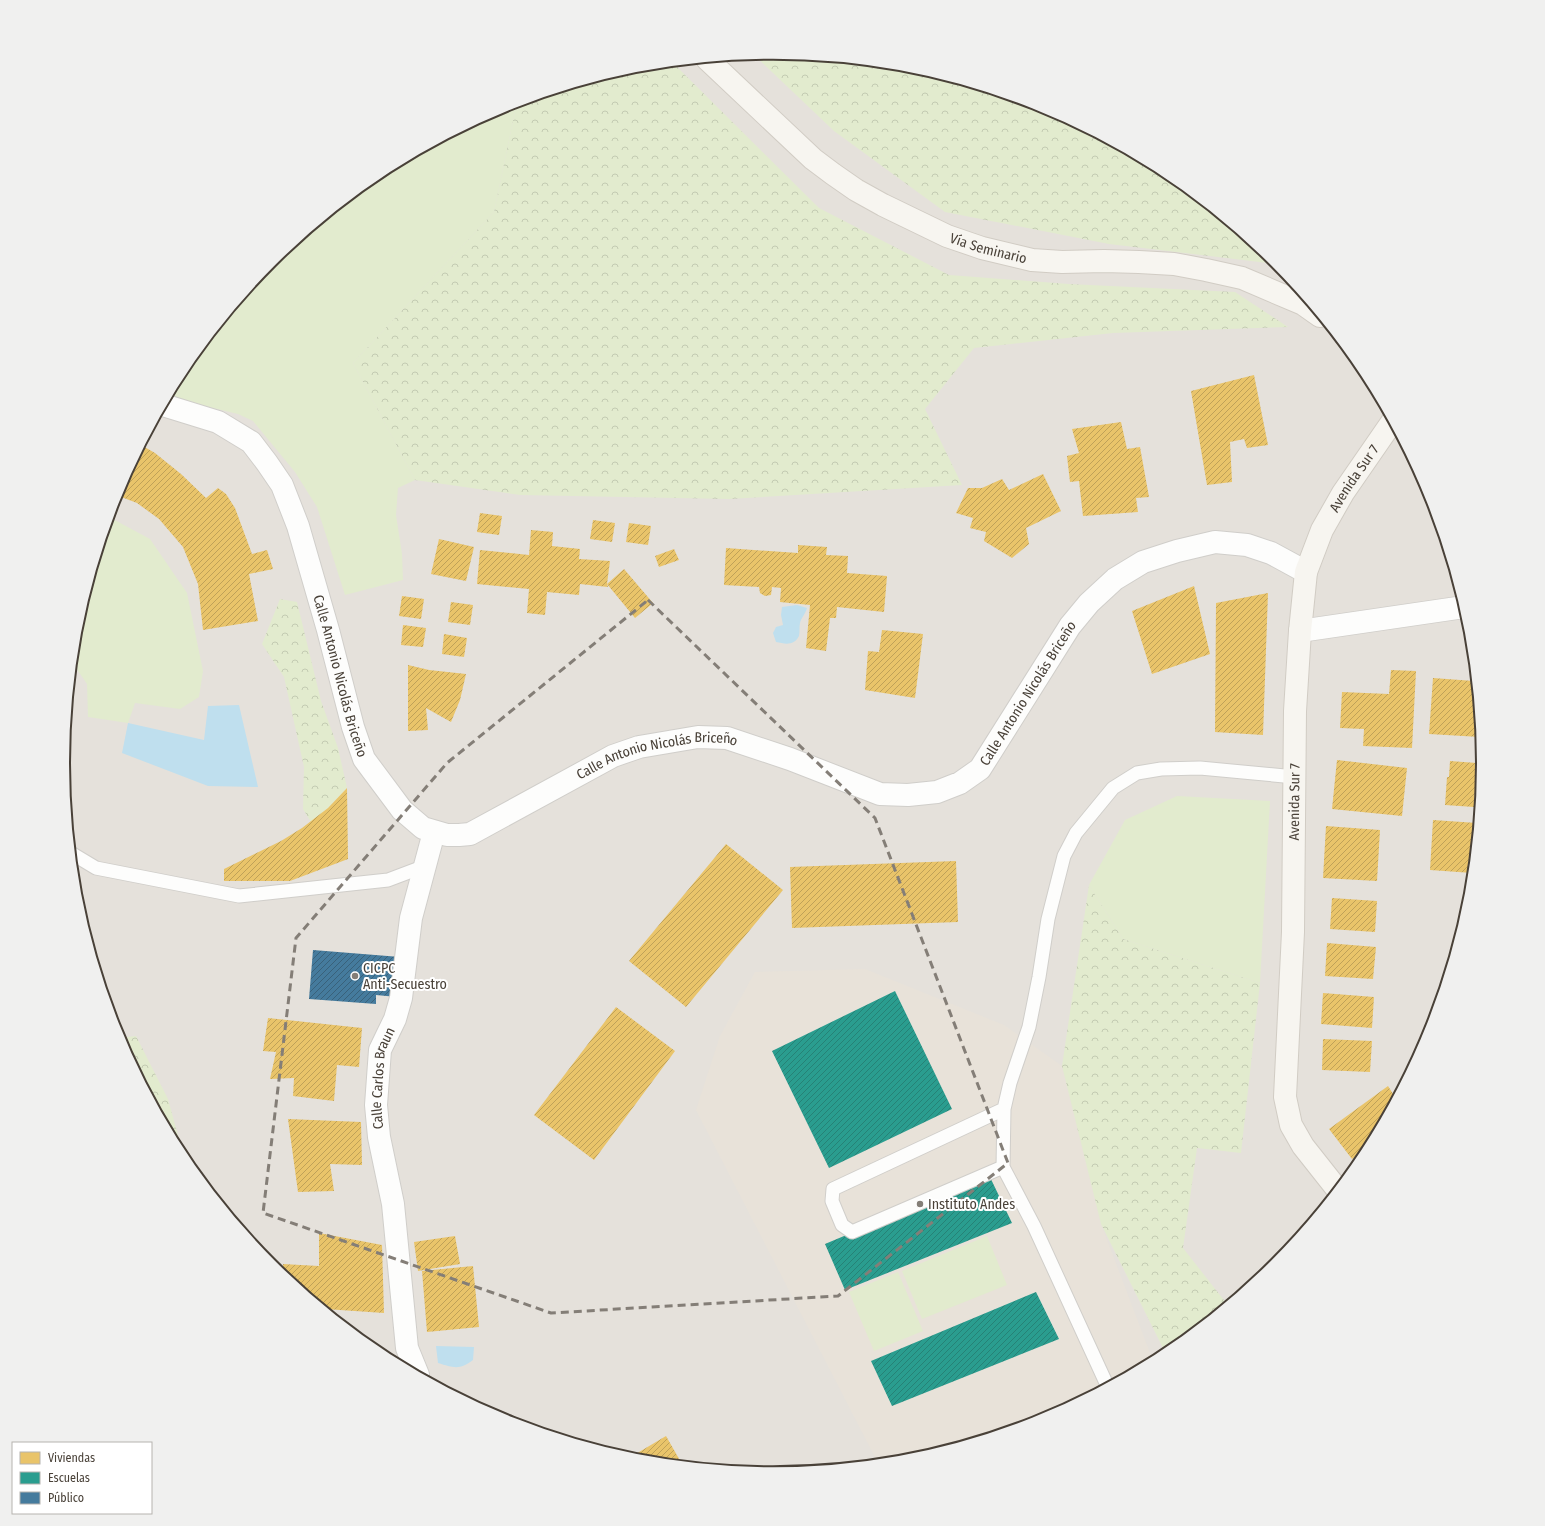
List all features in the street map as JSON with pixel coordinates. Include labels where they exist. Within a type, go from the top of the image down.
[{"type":"main road","name":"Vía Seminario","points":[[711,63],[813,159],[828,171],[856,190],[947,236],[982,248],[1032,260],[1174,264],[1206,270],[1242,278],[1308,307]]},
{"type":"main road","name":"Avenida Sur 7","points":[[1334,1185],[1303,1146],[1291,1125],[1285,1097],[1293,932],[1296,711],[1300,631],[1306,572],[1322,530],[1343,493],[1389,426]]},
{"type":"street","name":"Calle Antonio Nicolás Briceño","points":[[167,406],[218,422],[251,442],[268,463],[282,485],[298,526],[328,630],[353,727],[364,759],[402,810],[423,828],[434,832],[458,835],[470,834],[613,756],[639,747],[698,737],[727,738],[790,759],[880,794],[908,795],[937,792],[960,783],[980,769],[1070,626],[1089,603],[1115,579],[1143,562],[1177,550],[1215,542],[1247,545],[1271,553],[1306,572]]},
{"type":"street","points":[[1300,631],[1458,608]]},
{"type":"street","name":"Calle Carlos Braun","points":[[416,1369],[407,1348],[393,1204],[379,1137],[376,1105],[380,1050],[395,1019],[400,998],[411,918],[434,832]]},
{"type":"lane","points":[[1106,1381],[1034,1226],[1003,1167],[1004,1110],[1010,1083],[1029,1027],[1048,919],[1064,856],[1076,833],[1112,788],[1137,773],[1161,769],[1200,768],[1295,776]]},
{"type":"lane","points":[[76,856],[96,868],[238,896],[388,880],[425,866]]},
{"type":"lane","points":[[1003,1167],[852,1232],[842,1225],[832,1202],[834,1189],[1004,1110]]},
{"type":"highlighted area","points":[[648,600],[875,818],[1008,1163],[838,1296],[551,1313],[263,1213],[296,938],[447,763]]},
{"type":"shaded area","points":[[772,60],[818,62],[864,66],[954,84],[998,97],[1083,132],[1124,154],[1163,178],[1200,205],[1236,234],[1270,266],[1301,299],[1357,372],[1381,412],[1403,452],[1422,494],[1438,537],[1452,581],[1462,626],[1474,717],[1476,763],[1474,809],[1462,900],[1452,945],[1422,1032],[1403,1074],[1381,1115],[1357,1154],[1330,1191],[1301,1227],[1270,1260],[1236,1292],[1163,1348],[1124,1372],[1083,1394],[998,1429],[954,1442],[864,1460],[772,1466],[727,1464],[681,1460],[591,1442],[547,1429],[462,1394],[421,1372],[382,1348],[345,1321],[309,1292],[275,1260],[244,1227],[188,1154],[164,1114],[142,1074],[123,1032],[107,989],[93,945],[83,900],[76,855],[71,809],[71,717],[83,626],[93,581],[123,494],[142,452],[164,411],[188,372],[215,335],[244,299],[275,266],[309,234],[382,178],[421,154],[462,132],[547,97],[591,84],[681,66]]},
{"type":"shaded area","name":"Instituto Andes","points":[[865,969],[1004,1025],[1062,1066],[1101,1224],[1151,1355],[1083,1394],[998,1429],[954,1442],[875,1458],[696,1110],[720,1036],[755,972]]},
{"type":"green space","points":[[760,61],[818,62],[864,66],[910,74],[954,84],[998,97],[1042,114],[1083,132],[1124,154],[1163,178],[1236,234],[1267,263],[1109,244],[945,212],[834,131]]},
{"type":"green space","points":[[677,67],[819,208],[949,275],[1069,284],[1235,292],[1288,327],[1113,333],[974,348],[925,409],[962,485],[729,499],[520,495],[415,480],[353,363],[494,212],[516,109],[547,97],[591,84]]},
{"type":"green space","points":[[516,109],[494,212],[353,363],[415,480],[398,488],[396,515],[402,554],[403,580],[345,595],[317,507],[295,472],[253,421],[238,414],[172,398],[188,372],[244,299],[275,266],[309,234],[382,178],[421,154],[462,132]]},
{"type":"green space","points":[[114,519],[150,539],[187,593],[203,671],[199,697],[180,709],[135,703],[128,723],[88,717],[87,684],[76,668],[83,626],[93,581]]},
{"type":"green space","points":[[280,599],[297,602],[321,701],[338,748],[347,788],[328,808],[311,822],[303,809],[304,767],[284,677],[262,644]]},
{"type":"green space","points":[[1177,796],[1270,801],[1260,983],[1123,939],[1089,885],[1125,820]]},
{"type":"green space","points":[[1089,885],[1123,939],[1260,983],[1241,1153],[1197,1148],[1183,1248],[1225,1301],[1163,1348],[1101,1224],[1062,1066]]},
{"type":"green space","points":[[136,1036],[168,1099],[179,1139],[142,1074],[125,1037]]},
{"type":"green space","points":[[987,1236],[1007,1285],[922,1319],[902,1271]]},
{"type":"green space","points":[[898,1272],[923,1331],[874,1351],[849,1292]]},
{"type":"water","points":[[797,605],[807,608],[801,621],[799,636],[792,643],[786,644],[776,642],[773,633],[776,627],[783,625],[781,615],[782,607]]},
{"type":"water","points":[[239,705],[258,787],[208,786],[122,753],[128,723],[204,740],[208,706]]},
{"type":"water","points":[[436,1346],[474,1347],[473,1360],[460,1367],[438,1363]]},
{"type":"building: Viviendas","points":[[1254,375],[1268,445],[1247,448],[1244,439],[1230,442],[1232,482],[1207,485],[1191,391]]},
{"type":"building: Viviendas","points":[[1121,422],[1127,449],[1140,447],[1149,497],[1136,498],[1138,512],[1083,516],[1079,481],[1070,482],[1067,456],[1079,453],[1072,429]]},
{"type":"building: Viviendas","points":[[145,447],[155,453],[181,474],[206,498],[218,488],[226,494],[235,508],[252,554],[267,550],[273,569],[249,574],[258,621],[203,630],[198,584],[183,547],[159,519],[137,503],[122,497]]},
{"type":"building: Viviendas","points":[[1043,474],[1061,511],[1026,528],[1029,544],[1012,558],[984,541],[986,532],[970,528],[973,518],[956,513],[968,488],[982,488],[1002,479],[1009,490]]},
{"type":"building: Viviendas","points":[[480,513],[502,516],[499,535],[477,532]]},
{"type":"building: Viviendas","points":[[593,520],[615,523],[612,542],[590,539]]},
{"type":"building: Viviendas","points":[[629,523],[651,526],[648,545],[626,542]]},
{"type":"building: Viviendas","points":[[531,530],[553,532],[552,546],[580,549],[579,559],[610,561],[607,584],[608,587],[580,584],[579,595],[547,592],[545,615],[527,613],[529,589],[477,584],[480,550],[529,555]]},
{"type":"building: Viviendas","points":[[439,539],[474,547],[466,581],[431,574]]},
{"type":"building: Viviendas","points":[[798,545],[827,547],[826,555],[848,556],[847,573],[887,576],[884,612],[837,607],[836,618],[830,618],[826,651],[806,648],[810,605],[780,602],[781,588],[772,587],[771,595],[765,596],[760,593],[759,587],[724,585],[726,548],[798,553]]},
{"type":"building: Viviendas","points":[[674,549],[679,560],[659,567],[655,556]]},
{"type":"building: Viviendas","points":[[624,569],[653,603],[635,618],[607,584]]},
{"type":"building: Viviendas","points":[[1194,586],[1210,654],[1152,674],[1132,611]]},
{"type":"building: Viviendas","points":[[1268,593],[1263,735],[1215,732],[1216,603]]},
{"type":"building: Viviendas","points":[[402,596],[424,599],[421,619],[399,616]]},
{"type":"building: Viviendas","points":[[451,602],[473,605],[470,625],[448,622]]},
{"type":"building: Viviendas","points":[[403,625],[426,628],[423,647],[401,645]]},
{"type":"building: Viviendas","points":[[882,630],[923,634],[915,698],[865,690],[868,651],[879,652]]},
{"type":"building: Viviendas","points":[[444,634],[467,638],[464,657],[442,654]]},
{"type":"building: Viviendas","points":[[408,665],[429,670],[466,674],[460,700],[451,722],[426,708],[428,730],[408,731]]},
{"type":"building: Viviendas","points":[[1391,670],[1416,671],[1412,748],[1363,746],[1364,729],[1340,728],[1342,692],[1389,694]]},
{"type":"building: Viviendas","points":[[1433,678],[1470,681],[1475,737],[1429,734]]},
{"type":"building: Viviendas","points":[[1337,760],[1407,768],[1402,816],[1332,809]]},
{"type":"building: Viviendas","points":[[1450,761],[1476,763],[1474,807],[1445,805],[1447,777],[1449,777]]},
{"type":"building: Viviendas","points":[[347,788],[348,859],[290,881],[224,881],[224,869],[281,841],[302,828],[328,808]]},
{"type":"building: Viviendas","points":[[1433,820],[1473,823],[1466,873],[1430,870]]},
{"type":"building: Viviendas","points":[[1326,826],[1380,830],[1377,881],[1323,878]]},
{"type":"building: Viviendas","points":[[726,844],[783,890],[686,1007],[629,961]]},
{"type":"building: Viviendas","points":[[956,861],[958,922],[792,928],[790,867]]},
{"type":"building: Viviendas","points":[[1332,898],[1377,901],[1375,932],[1330,929]]},
{"type":"building: Viviendas","points":[[1327,943],[1376,947],[1373,979],[1325,976]]},
{"type":"building: Viviendas","points":[[1323,993],[1374,997],[1372,1028],[1321,1024]]},
{"type":"building: Viviendas","points":[[616,1007],[675,1051],[594,1160],[534,1115]]},
{"type":"building: Viviendas","points":[[268,1018],[362,1028],[359,1067],[337,1065],[334,1101],[293,1096],[294,1078],[270,1079],[276,1052],[263,1051]]},
{"type":"building: Viviendas","points":[[1323,1039],[1372,1041],[1370,1072],[1322,1070]]},
{"type":"building: Viviendas","points":[[1388,1086],[1393,1093],[1357,1154],[1352,1159],[1329,1129]]},
{"type":"building: Viviendas","points":[[288,1119],[361,1122],[362,1165],[330,1164],[334,1191],[298,1192]]},
{"type":"building: Viviendas","points":[[319,1233],[382,1245],[384,1313],[331,1309],[283,1268],[283,1264],[319,1266]]},
{"type":"building: Viviendas","points":[[455,1236],[460,1264],[418,1271],[414,1242]]},
{"type":"building: Viviendas","points":[[473,1266],[479,1327],[427,1332],[422,1271]]},
{"type":"building: Viviendas","points":[[666,1436],[680,1460],[638,1453]]},
{"type":"building: Escuelas","points":[[895,991],[952,1109],[829,1168],[772,1051]]},
{"type":"building: Escuelas","points":[[989,1175],[1012,1223],[845,1290],[825,1244]]},
{"type":"building: Escuelas","points":[[1036,1292],[1059,1339],[892,1406],[871,1361]]},
{"type":"building: Público","name":"CICPC Anti-Secuestro","points":[[313,950],[400,957],[397,997],[376,995],[376,1004],[309,999]]},
{"type":"place","name":"CICPC Anti-Secuestro","points":[[355,976]]},
{"type":"place","name":"Instituto Andes","points":[[920,1204]]}]
